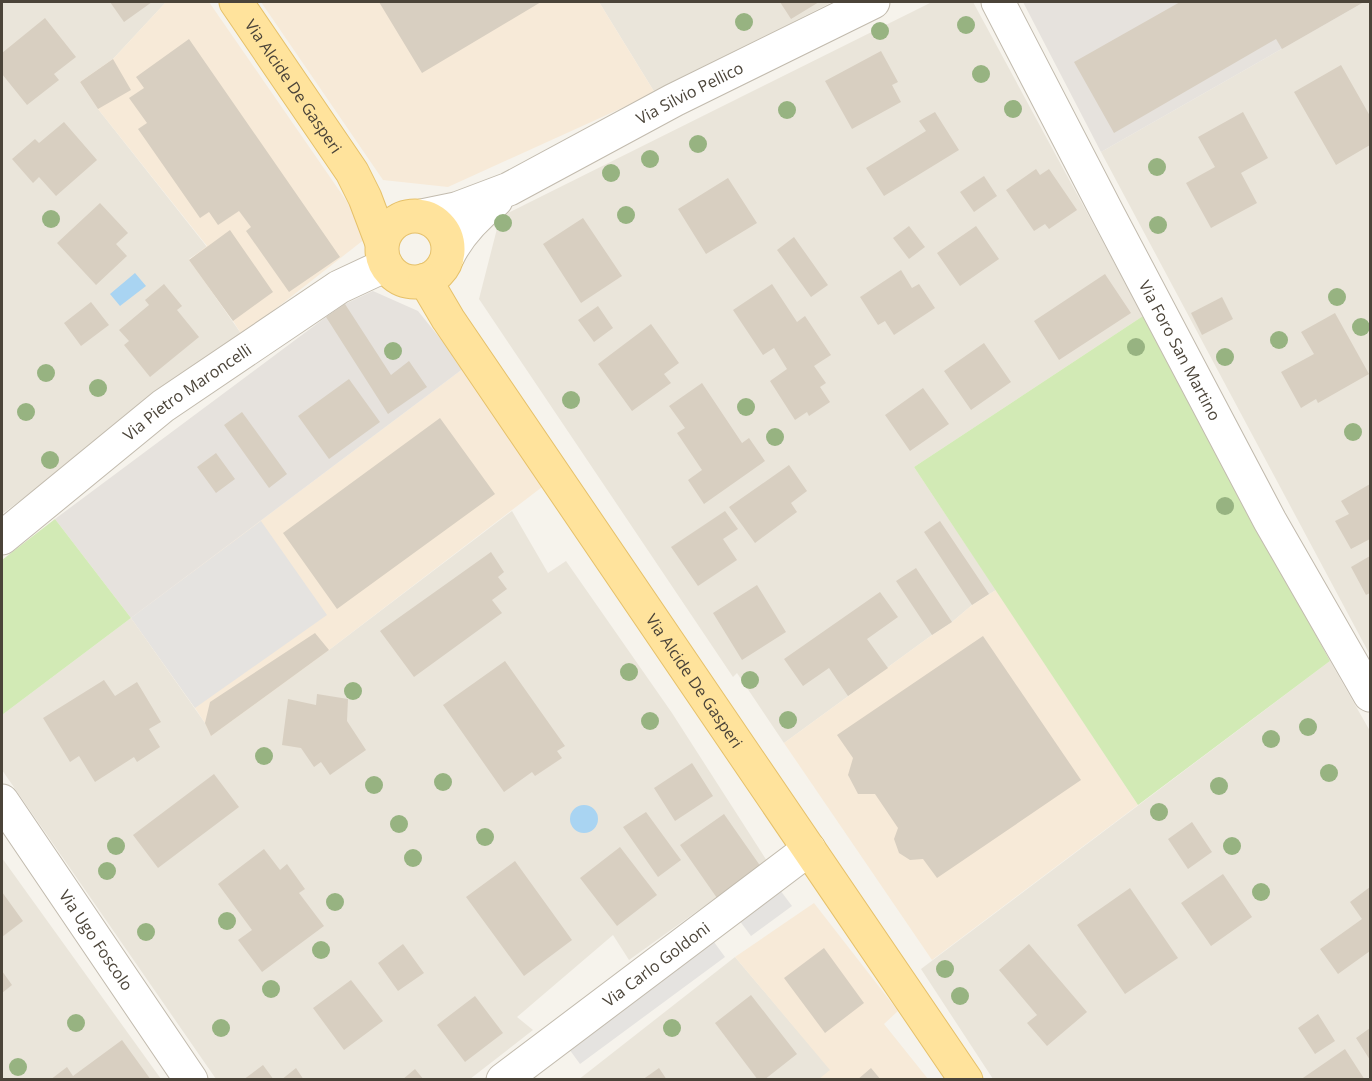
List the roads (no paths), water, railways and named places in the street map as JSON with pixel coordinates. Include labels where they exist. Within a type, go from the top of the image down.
[{"type":"main road","name":"Via Alcide De Gasperi","points":[[236,2],[352,172],[365,198],[384,254]]},
{"type":"main road","name":"Via Alcide De Gasperi","points":[[352,172],[375,194],[416,216]]},
{"type":"main road","points":[[416,216],[432,220],[440,226],[446,235],[448,256],[443,267],[435,275],[414,282],[403,280],[393,274],[384,254],[386,233],[392,224],[401,218],[416,216]]},
{"type":"main road","name":"Via Alcide De Gasperi","points":[[425,280],[448,319],[966,1080]]},
{"type":"street","name":"Via Silvio Pellico","points":[[416,216],[456,209],[509,189],[674,100],[873,2]]},
{"type":"street","name":"Via Foro San Martino","points":[[998,2],[1265,511],[1371,695]]},
{"type":"street","name":"Via Silvio Pellico","points":[[448,256],[467,226],[509,189]]},
{"type":"street","name":"Via Pietro Maroncelli","points":[[2,538],[163,406],[384,254]]},
{"type":"street","name":"Via Ugo Foscolo","points":[[2,801],[191,1080]]},
{"type":"street","name":"Via Carlo Goldoni","points":[[503,1080],[809,849]]},
{"type":"water","points":[[135,273],[146,286],[120,306],[110,294]]},
{"type":"water","points":[[584,805],[594,809],[598,819],[594,829],[584,833],[574,829],[570,819],[574,809]]}]
